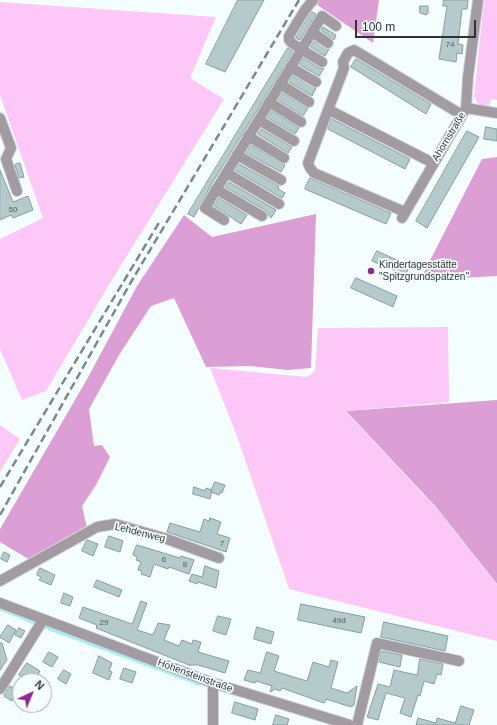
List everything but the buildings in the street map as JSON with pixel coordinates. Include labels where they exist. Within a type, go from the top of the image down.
[{"type":"street","points":[[313,0],[289,36],[289,40],[322,62]]},
{"type":"street","name":"Ahornstraße","points":[[329,110],[308,163],[310,168],[314,173],[404,215],[464,112],[478,0]]},
{"type":"street","points":[[224,220],[205,208],[322,16],[336,26]]},
{"type":"street","points":[[312,32],[328,43]]},
{"type":"street","points":[[433,163],[329,110],[344,68],[343,62],[348,53],[354,50],[464,112],[497,113]]},
{"type":"street","points":[[290,67],[316,82]]},
{"type":"street","points":[[280,84],[309,102]]},
{"type":"street","points":[[269,102],[301,122]]},
{"type":"street","points":[[0,118],[12,148],[6,159],[17,191]]},
{"type":"street","points":[[258,120],[294,141]]},
{"type":"street","points":[[248,136],[284,158]]},
{"type":"street","points":[[237,154],[281,180]]},
{"type":"street","points":[[227,173],[279,204]]},
{"type":"street","points":[[216,189],[262,216]]},
{"type":"street","name":"Lehdenweg","points":[[0,580],[97,527],[115,524],[164,538],[219,558]]},
{"type":"street","name":"Hohensteinstraße","points":[[0,603],[213,683],[343,724]]},
{"type":"street","points":[[0,689],[43,620]]},
{"type":"street","points":[[357,725],[377,643],[459,661]]},
{"type":"street","points":[[213,683],[213,725]]},
{"type":"shaded area","points":[[310,0],[379,0],[373,43]]},
{"type":"shaded area","points":[[484,0],[497,0],[497,100],[491,99],[489,107],[479,105],[474,96]]},
{"type":"shaded area","points":[[0,2],[216,17],[190,78],[224,99],[110,283],[46,391],[22,400],[0,349],[0,239],[43,218],[0,95]]},
{"type":"shaded area","points":[[497,157],[497,276],[420,280],[482,159]]},
{"type":"shaded area","points":[[316,214],[311,368],[288,370],[250,366],[206,367],[174,298],[151,306],[119,355],[89,409],[94,446],[102,445],[110,457],[96,485],[82,506],[87,528],[30,560],[0,542],[0,529],[86,381],[137,286],[184,215],[212,237]]},
{"type":"shaded area","points":[[448,327],[449,402],[345,411],[436,508],[497,585],[497,641],[289,589],[237,436],[210,368],[307,377],[315,371],[318,328]]},
{"type":"shaded area","points":[[497,400],[497,584],[436,507],[346,411]]},
{"type":"shaded area","points":[[0,425],[20,439],[0,472]]},
{"type":"waterway","points":[[0,609],[37,624]]},
{"type":"waterway","points":[[42,626],[199,684]]},
{"type":"railway","points":[[0,515],[131,282],[299,0]]},
{"type":"railway","points":[[0,487],[160,221]]},
{"type":"place","name":"Kindertagesstätte \"Spitzgrundspatzen\"","points":[[371,271]]}]
